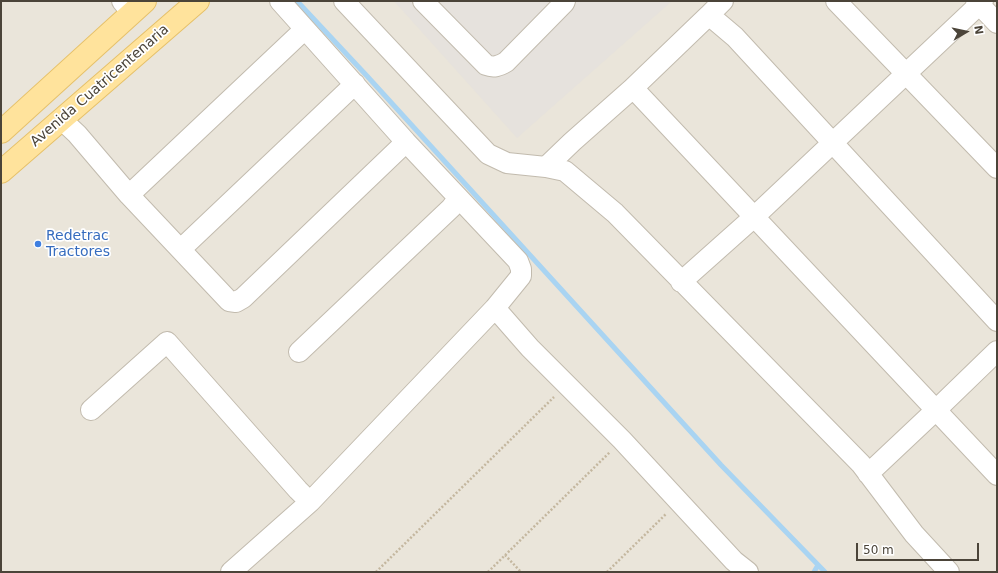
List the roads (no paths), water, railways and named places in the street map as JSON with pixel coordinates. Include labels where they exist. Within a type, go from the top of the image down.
[{"type":"main road","name":"Avenida Cuatricentenaria","points":[[1,172],[198,1]]},
{"type":"main road","points":[[1,132],[133,5]]},
{"type":"street","points":[[231,572],[310,502],[495,308],[521,276],[521,269],[518,262],[406,142],[280,1]]},
{"type":"street","points":[[344,1],[488,154],[507,164],[546,167],[565,171],[614,213],[861,464],[914,534],[949,572]]},
{"type":"street","points":[[423,1],[486,65],[492,67],[506,62],[565,1]]},
{"type":"street","points":[[546,167],[633,88],[723,1]]},
{"type":"street","points":[[836,1],[997,168]]},
{"type":"street","points":[[681,282],[754,217],[980,2],[997,23]]},
{"type":"street","points":[[709,15],[735,37],[997,321]]},
{"type":"street","points":[[129,195],[305,29]]},
{"type":"street","points":[[181,249],[355,84]]},
{"type":"street","points":[[633,88],[997,475]]},
{"type":"street","points":[[62,120],[77,134],[129,195],[229,301],[236,302],[243,298],[406,142]]},
{"type":"street","points":[[299,352],[451,208],[458,199]]},
{"type":"street","points":[[495,308],[530,348],[622,440],[734,561],[748,572]]},
{"type":"street","points":[[91,410],[168,342],[310,502]]},
{"type":"street","points":[[868,474],[997,351]]},
{"type":"waterway","points":[[297,1],[721,465],[825,572]]},
{"type":"waterway","points":[[814,572],[818,565]]},
{"type":"place","name":"Redetrac Tractores","points":[[38,244]]}]
